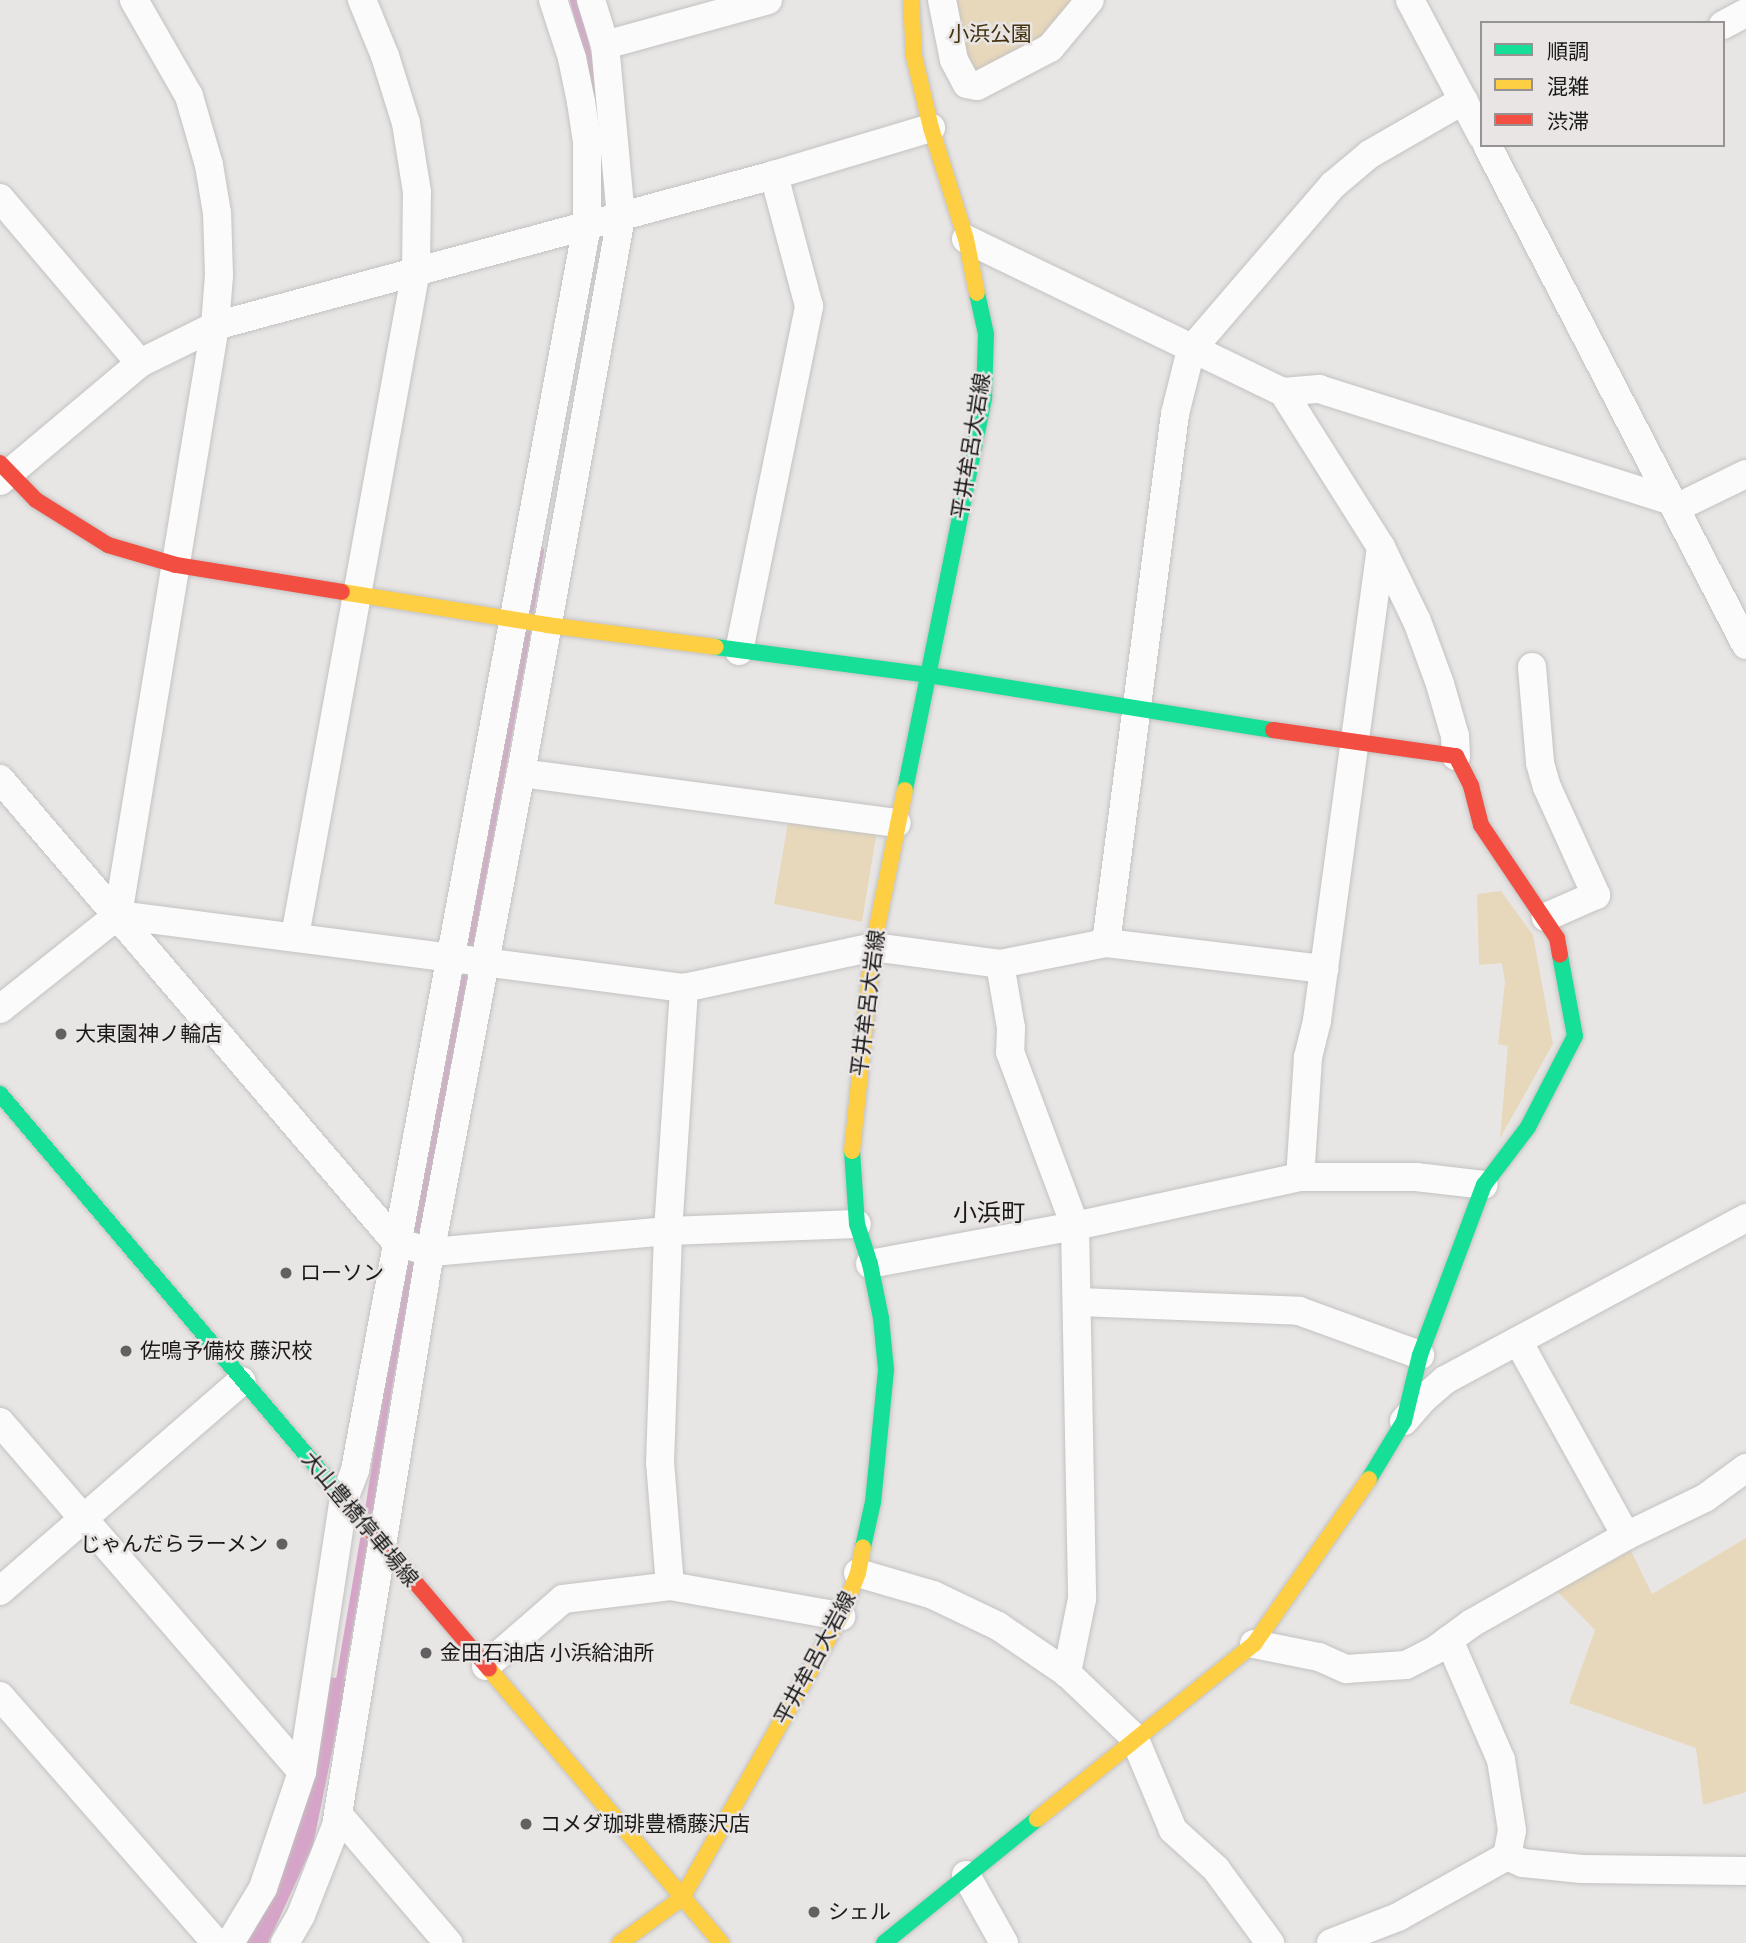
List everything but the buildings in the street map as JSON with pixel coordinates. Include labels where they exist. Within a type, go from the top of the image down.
[{"type":"main road","name":"平井牟呂大岩線","points":[[620,1943],[682,1898],[841,1616],[858,1573],[873,1502],[886,1370],[881,1318],[870,1264],[857,1224],[851,1144],[873,947],[984,397],[985,334],[965,239],[931,128],[914,56],[911,0]]},
{"type":"main road","points":[[3,473],[36,500],[108,545],[176,565],[512,617],[547,625],[929,675],[1138,710],[1456,756],[1471,786],[1481,825],[1558,938],[1575,1036],[1528,1127],[1484,1185],[1420,1355],[1404,1421],[1373,1474],[1254,1644],[1135,1737],[884,1943]]},
{"type":"main road","name":"大山豊橋停車場線","points":[[0,1094],[722,1943]]},
{"type":"street","points":[[0,1009],[118,915],[215,327],[219,275],[218,225],[209,165],[189,96],[134,0]]},
{"type":"street","points":[[295,936],[416,270],[417,192],[406,123],[385,56],[362,0]]},
{"type":"street","points":[[230,1943],[262,1888],[302,1772],[396,1242],[587,226],[587,142],[581,102],[572,58],[553,0]]},
{"type":"street","points":[[285,1943],[301,1915],[338,1814],[432,1252],[621,217],[605,46],[591,0]]},
{"type":"street","points":[[605,46],[768,0]]},
{"type":"street","points":[[942,0],[954,60],[967,84],[977,86],[1050,48],[1090,0]]},
{"type":"street","points":[[1410,0],[1480,130]]},
{"type":"street","points":[[1725,24],[1746,13]]},
{"type":"street","points":[[1106,943],[1175,414],[1191,350],[1333,185],[1370,154],[1464,100]]},
{"type":"street","points":[[3,473],[140,363],[215,327],[416,270],[774,175],[931,128]]},
{"type":"street","points":[[1489,147],[1746,645]]},
{"type":"street","points":[[739,651],[809,306],[774,175]]},
{"type":"street","points":[[0,198],[140,363]]},
{"type":"street","points":[[965,239],[1283,392],[1319,389],[1675,505],[1746,474]]},
{"type":"street","points":[[1283,392],[1381,547],[1417,621],[1440,684],[1455,736],[1456,756]]},
{"type":"street","points":[[1300,1177],[1308,1058],[1324,969],[1381,547]]},
{"type":"street","points":[[1532,667],[1540,763],[1547,788],[1596,895],[1546,917]]},
{"type":"street","points":[[521,773],[897,823]]},
{"type":"street","points":[[0,779],[396,1242],[432,1252],[668,1231],[857,1224]]},
{"type":"street","points":[[118,915],[684,988],[873,947],[1000,964],[1106,943],[1324,969]]},
{"type":"street","points":[[1000,964],[1011,1028],[1010,1052],[1075,1226],[1079,1302],[1082,1599],[1067,1673]]},
{"type":"street","points":[[670,1586],[660,1464],[668,1231],[684,988]]},
{"type":"street","points":[[870,1264],[1075,1226],[1300,1177],[1416,1177],[1484,1185]]},
{"type":"street","points":[[1404,1421],[1422,1400],[1445,1380],[1746,1218]]},
{"type":"street","points":[[1079,1302],[1299,1311],[1420,1355]]},
{"type":"street","points":[[1518,1340],[1626,1536]]},
{"type":"street","points":[[0,1591],[242,1381]]},
{"type":"street","points":[[0,1422],[302,1772]]},
{"type":"street","points":[[1254,1644],[1320,1657],[1346,1669],[1406,1665],[1472,1623],[1626,1536],[1705,1498],[1746,1468]]},
{"type":"street","points":[[858,1573],[933,1595],[987,1620],[1067,1673],[1135,1737],[1174,1830],[1216,1869],[1270,1943]]},
{"type":"street","points":[[486,1666],[563,1599],[670,1586],[841,1616]]},
{"type":"street","points":[[1331,1943],[1398,1917],[1507,1856],[1512,1830],[1501,1760],[1449,1640]]},
{"type":"street","points":[[0,1696],[216,1943]]},
{"type":"street","points":[[338,1814],[448,1943]]},
{"type":"street","points":[[1507,1856],[1523,1863],[1581,1869],[1746,1871]]},
{"type":"street","points":[[966,1875],[1004,1943]]},
{"type":"green space","name":"小浜公園","points":[[947,0],[1078,0],[1045,45],[976,80]]},
{"type":"green space","points":[[788,822],[872,831],[876,836],[862,922],[774,904]]},
{"type":"green space","points":[[1501,891],[1533,935],[1553,1044],[1500,1138],[1508,1046],[1498,1044],[1505,982],[1502,963],[1479,965],[1477,894]]},
{"type":"green space","points":[[1746,1538],[1746,1792],[1703,1805],[1696,1748],[1569,1703],[1595,1630],[1556,1590],[1631,1551],[1652,1594]]},
{"type":"shaded area","points":[[327,1677],[347,1679],[313,1845],[268,1943],[244,1943]]},
{"type":"waterway","points":[[574,0],[596,89]]},
{"type":"waterway","points":[[530,611],[540,551]]},
{"type":"waterway","points":[[369,1510],[389,1381],[527,631]]},
{"type":"waterway","points":[[339,1686],[364,1540]]},
{"type":"traffic: fast","points":[[905,790],[984,397],[986,334],[977,293]]},
{"type":"traffic: fast","points":[[716,647],[929,675],[1273,730]]},
{"type":"traffic: fast","points":[[1369,1479],[1404,1421],[1420,1355],[1484,1185],[1528,1127],[1575,1036],[1560,955]]},
{"type":"traffic: fast","points":[[0,1094],[344,1499]]},
{"type":"traffic: fast","points":[[852,1151],[857,1224],[870,1264],[881,1318],[886,1370],[873,1502],[863,1547]]},
{"type":"traffic: fast","points":[[884,1943],[1037,1819]]},
{"type":"traffic: slow","points":[[911,0],[914,56],[931,128],[966,239],[977,293]]},
{"type":"traffic: slow","points":[[342,592],[547,625],[716,647]]},
{"type":"traffic: slow","points":[[852,1151],[873,947],[905,790]]},
{"type":"traffic: slow","points":[[1037,1819],[1254,1644],[1369,1479]]},
{"type":"traffic: slow","points":[[620,1943],[682,1898],[841,1616],[858,1573],[863,1547]]},
{"type":"traffic: slow","points":[[489,1669],[721,1943]]},
{"type":"traffic: jam","points":[[0,463],[36,500],[108,545],[176,565],[342,592]]},
{"type":"traffic: jam","points":[[1273,730],[1456,756],[1471,786],[1481,825],[1557,938],[1560,955]]},
{"type":"traffic: jam","points":[[344,1499],[489,1669]]},
{"type":"place","name":"大東園神ノ輪店","points":[[61,1034]]},
{"type":"place","name":"ローソン","points":[[286,1273]]},
{"type":"place","name":"佐鳴予備校 藤沢校","points":[[126,1351]]},
{"type":"place","name":"じゃんだらラーメン","points":[[282,1544]]},
{"type":"place","name":"金田石油店 小浜給油所","points":[[426,1653]]},
{"type":"place","name":"コメダ珈琲豊橋藤沢店","points":[[526,1824]]},
{"type":"place","name":"シェル","points":[[814,1912]]},
{"type":"district","name":"小浜町","points":[[989,1213]]}]
